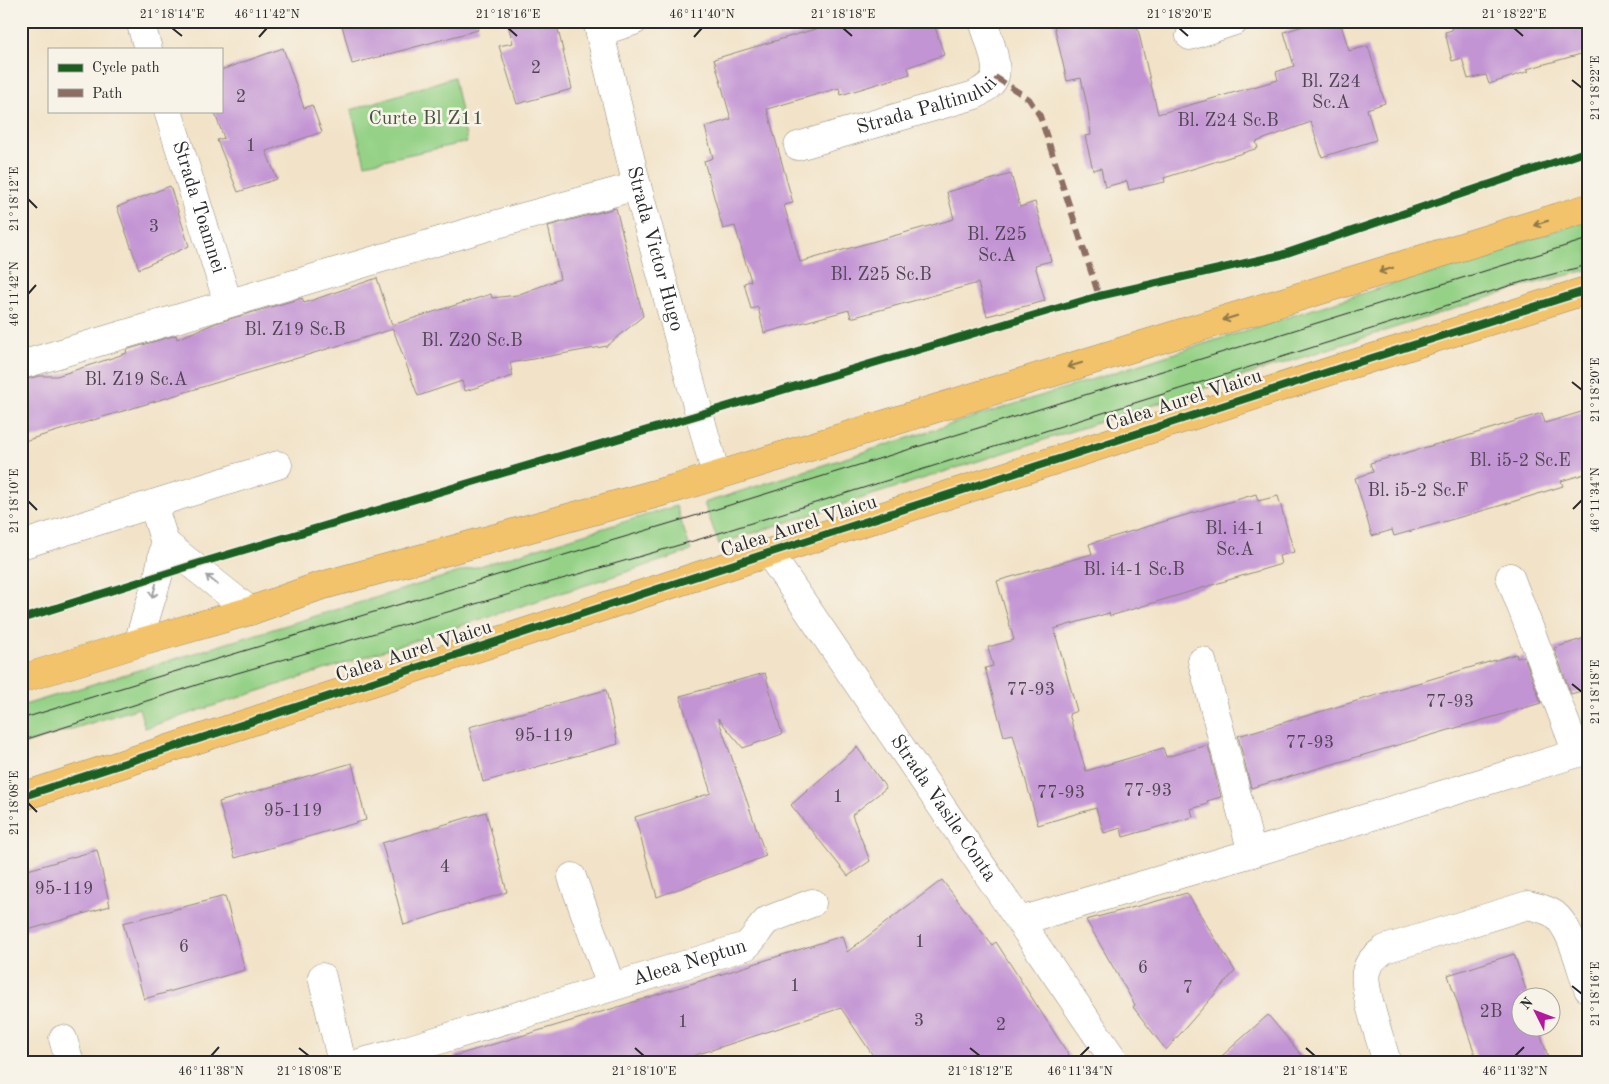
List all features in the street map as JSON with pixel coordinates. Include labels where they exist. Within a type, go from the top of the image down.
[{"type":"main road","points":[[21,679],[250,611],[317,586],[680,487],[1588,208]]},
{"type":"main road","name":"Calea Aurel Vlaicu","points":[[21,797],[1331,371],[1588,290]]},
{"type":"street","points":[[140,21],[148,48]]},
{"type":"street","points":[[598,27],[634,21]]},
{"type":"street","name":"Strada Paltinului","points":[[798,146],[975,95],[988,86],[995,77],[996,66],[982,21]]},
{"type":"street","points":[[1190,36],[1235,21]]},
{"type":"street","name":"Strada Victor Hugo","points":[[598,27],[637,186],[716,475]]},
{"type":"street","name":"Strada Toamnei","points":[[168,112],[228,303]]},
{"type":"street","points":[[21,365],[490,226],[637,186]]},
{"type":"street","points":[[21,545],[278,466]]},
{"type":"street","points":[[138,643],[158,577],[165,543],[153,504]]},
{"type":"street","points":[[165,543],[250,611]]},
{"type":"street","name":"Strada Vasile Conta","points":[[770,553],[1116,1063]]},
{"type":"street","points":[[1020,921],[1582,751],[1510,578]]},
{"type":"street","points":[[1202,661],[1252,852]]},
{"type":"street","name":"Aleea Neptun","points":[[572,877],[611,986]]},
{"type":"street","name":"Aleea Neptun","points":[[360,1063],[400,1058],[611,986],[746,946],[754,939],[762,925],[768,920],[812,903]]},
{"type":"street","points":[[1387,1063],[1365,984],[1366,971],[1373,959],[1385,949],[1528,905],[1535,906],[1554,914],[1566,927],[1588,989]]},
{"type":"street","points":[[322,977],[342,1063]]},
{"type":"green space","name":"Curte Bl Z11","points":[[454,77],[467,142],[365,164],[351,110]]},
{"type":"green space","points":[[1588,220],[1588,270],[1528,285],[719,544],[704,503],[1483,255]]},
{"type":"green space","points":[[676,506],[691,551],[145,728],[139,708],[21,745],[21,706]]},
{"type":"building","points":[[341,21],[477,21],[478,30],[352,64]]},
{"type":"building","points":[[507,21],[556,21],[572,89],[517,104],[499,46],[513,43]]},
{"type":"building","points":[[821,21],[933,21],[944,55],[908,67],[910,74],[841,95],[839,88],[767,109],[793,203],[784,205],[800,262],[954,219],[947,192],[1011,174],[1020,207],[1035,202],[1051,261],[1035,265],[1045,301],[987,316],[978,283],[851,318],[849,310],[764,333],[758,307],[751,309],[744,283],[751,281],[735,226],[723,229],[704,161],[713,158],[705,127],[731,119],[714,59],[822,27]]},
{"type":"building","points":[[1053,21],[1136,21],[1158,114],[1278,80],[1276,72],[1294,66],[1284,32],[1319,21],[1340,21],[1349,51],[1368,46],[1385,103],[1367,109],[1376,140],[1322,157],[1311,122],[1256,142],[1258,148],[1164,178],[1165,182],[1129,190],[1127,181],[1105,187],[1101,168],[1093,170],[1085,136],[1091,135],[1081,78],[1067,81]]},
{"type":"building","points":[[1450,21],[1588,21],[1588,52],[1527,69],[1529,71],[1489,84],[1486,75],[1468,79],[1462,58],[1452,61],[1445,32],[1452,30]]},
{"type":"building","points":[[283,48],[304,108],[312,105],[322,132],[266,151],[277,179],[238,192],[217,140],[224,138],[214,112],[222,112],[222,70]]},
{"type":"building","points":[[170,186],[189,246],[139,269],[117,207]]},
{"type":"building","points":[[616,208],[643,316],[607,346],[510,363],[513,376],[465,391],[462,381],[418,396],[393,329],[21,442],[21,381],[23,380],[39,376],[57,376],[127,353],[126,350],[176,335],[177,339],[216,323],[302,298],[304,303],[377,278],[392,325],[491,294],[492,298],[517,295],[560,279],[548,226]]},
{"type":"building","points":[[1588,410],[1588,473],[1561,481],[1563,486],[1499,506],[1394,536],[1392,530],[1372,536],[1355,478],[1373,472],[1370,463],[1441,444],[1542,413],[1545,423]]},
{"type":"building","points":[[1256,494],[1258,501],[1278,496],[1294,552],[1279,556],[1281,564],[1110,616],[1109,613],[1054,629],[1077,711],[1069,714],[1086,771],[1163,748],[1166,757],[1208,745],[1221,797],[1207,801],[1208,804],[1191,809],[1193,817],[1123,837],[1121,828],[1104,833],[1096,808],[1038,825],[1013,734],[1004,736],[985,668],[993,666],[988,647],[1014,640],[997,581],[1092,554],[1089,544]]},
{"type":"building","points":[[1588,637],[1588,689],[1571,694],[1554,648]]},
{"type":"building","points":[[1516,654],[1517,658],[1524,656],[1541,703],[1251,788],[1238,736]]},
{"type":"building","points":[[765,673],[782,734],[743,748],[718,718],[766,856],[657,897],[635,817],[711,793],[680,696]]},
{"type":"building","points":[[606,690],[618,744],[483,782],[469,727]]},
{"type":"building","points":[[857,747],[886,788],[852,815],[870,861],[848,876],[791,805]]},
{"type":"building","points":[[352,763],[366,820],[235,858],[219,802]]},
{"type":"building","points":[[486,812],[507,892],[404,925],[382,843]]},
{"type":"building","points":[[97,850],[110,906],[21,932],[21,872]]},
{"type":"building","points":[[942,880],[992,945],[996,942],[1074,1063],[878,1063],[841,1008],[671,1063],[455,1063],[454,1056],[618,1007],[842,936],[847,952]]},
{"type":"building","points":[[1187,893],[1235,971],[1166,1050],[1133,1007],[1135,1005],[1086,920]]},
{"type":"building","points":[[225,896],[245,970],[144,999],[123,923]]},
{"type":"building","points":[[1514,954],[1525,986],[1512,986],[1512,1036],[1541,1036],[1550,1063],[1478,1063],[1448,975]]},
{"type":"building","points":[[1268,1015],[1308,1063],[1214,1063]]},
{"type":"tram line","points":[[21,719],[691,517],[1588,239]]},
{"type":"tram line","points":[[21,741],[206,682],[700,539],[1515,284],[1588,265]]},
{"type":"marked path","points":[[995,77],[1029,99],[1040,116],[1099,296]]},
{"type":"cycle path","points":[[21,619],[193,565],[1099,296],[1281,255],[1588,151]]},
{"type":"cycle path","points":[[21,797],[1340,368],[1588,290]]}]
